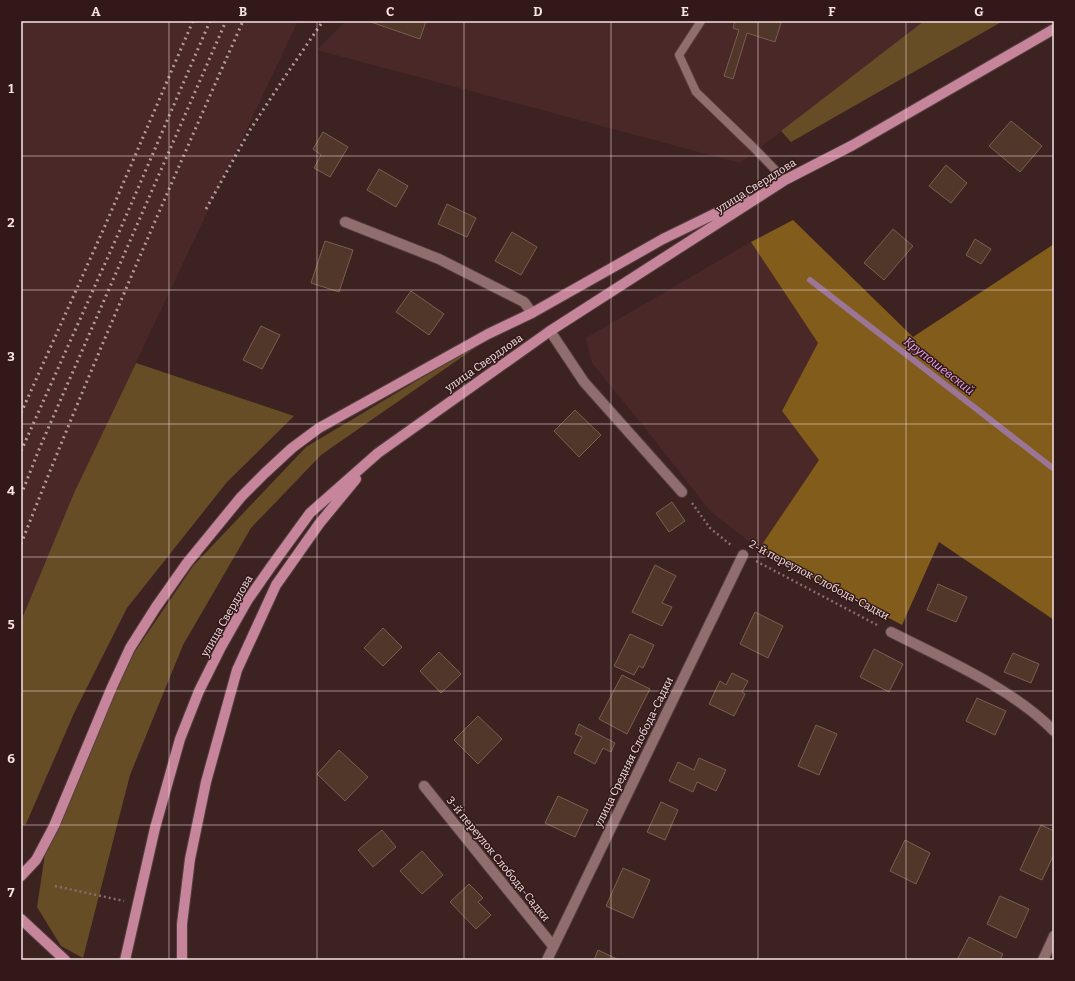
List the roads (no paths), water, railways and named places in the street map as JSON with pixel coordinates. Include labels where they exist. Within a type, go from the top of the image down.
[{"type":"main road","name":"улица Свердлова","points":[[125,960],[155,828],[180,739],[200,691],[221,647],[247,600],[310,513],[378,453],[550,331],[785,180],[853,145],[1054,29]]},
{"type":"main road","points":[[21,876],[36,860],[54,826],[112,687],[130,648],[156,607],[187,563],[242,497],[292,448],[319,428],[488,334],[532,313],[664,239],[785,180]]},
{"type":"main road","points":[[182,960],[182,924],[190,859],[206,782],[237,670],[276,585],[319,524],[378,453]]},
{"type":"main road","points":[[21,919],[65,960]]},
{"type":"street","points":[[345,222],[439,259],[524,302],[532,313]]},
{"type":"street","points":[[550,331],[584,382],[682,492]]},
{"type":"street","name":"улица Средняя Слобода-Садки","points":[[547,960],[743,554]]},
{"type":"street","name":"2-й переулок Слобода-Садки","points":[[891,632],[996,687],[1042,719],[1054,731]]},
{"type":"street","name":"3-й переулок Слобода-Садки","points":[[424,786],[553,946]]},
{"type":"street","points":[[1043,960],[1054,936]]},
{"type":"lane","points":[[701,21],[679,55],[696,92],[785,180]]},
{"type":"waterway","name":"Крупошевский","points":[[810,280],[1054,469]]},
{"type":"railway","points":[[21,413],[104,228],[193,21]]},
{"type":"railway","points":[[21,451],[120,230],[210,21]]},
{"type":"railway","points":[[21,495],[40,447],[226,21]]},
{"type":"railway","points":[[21,544],[101,347],[243,21]]},
{"type":"railway","points":[[206,209],[250,130],[323,21]]}]
